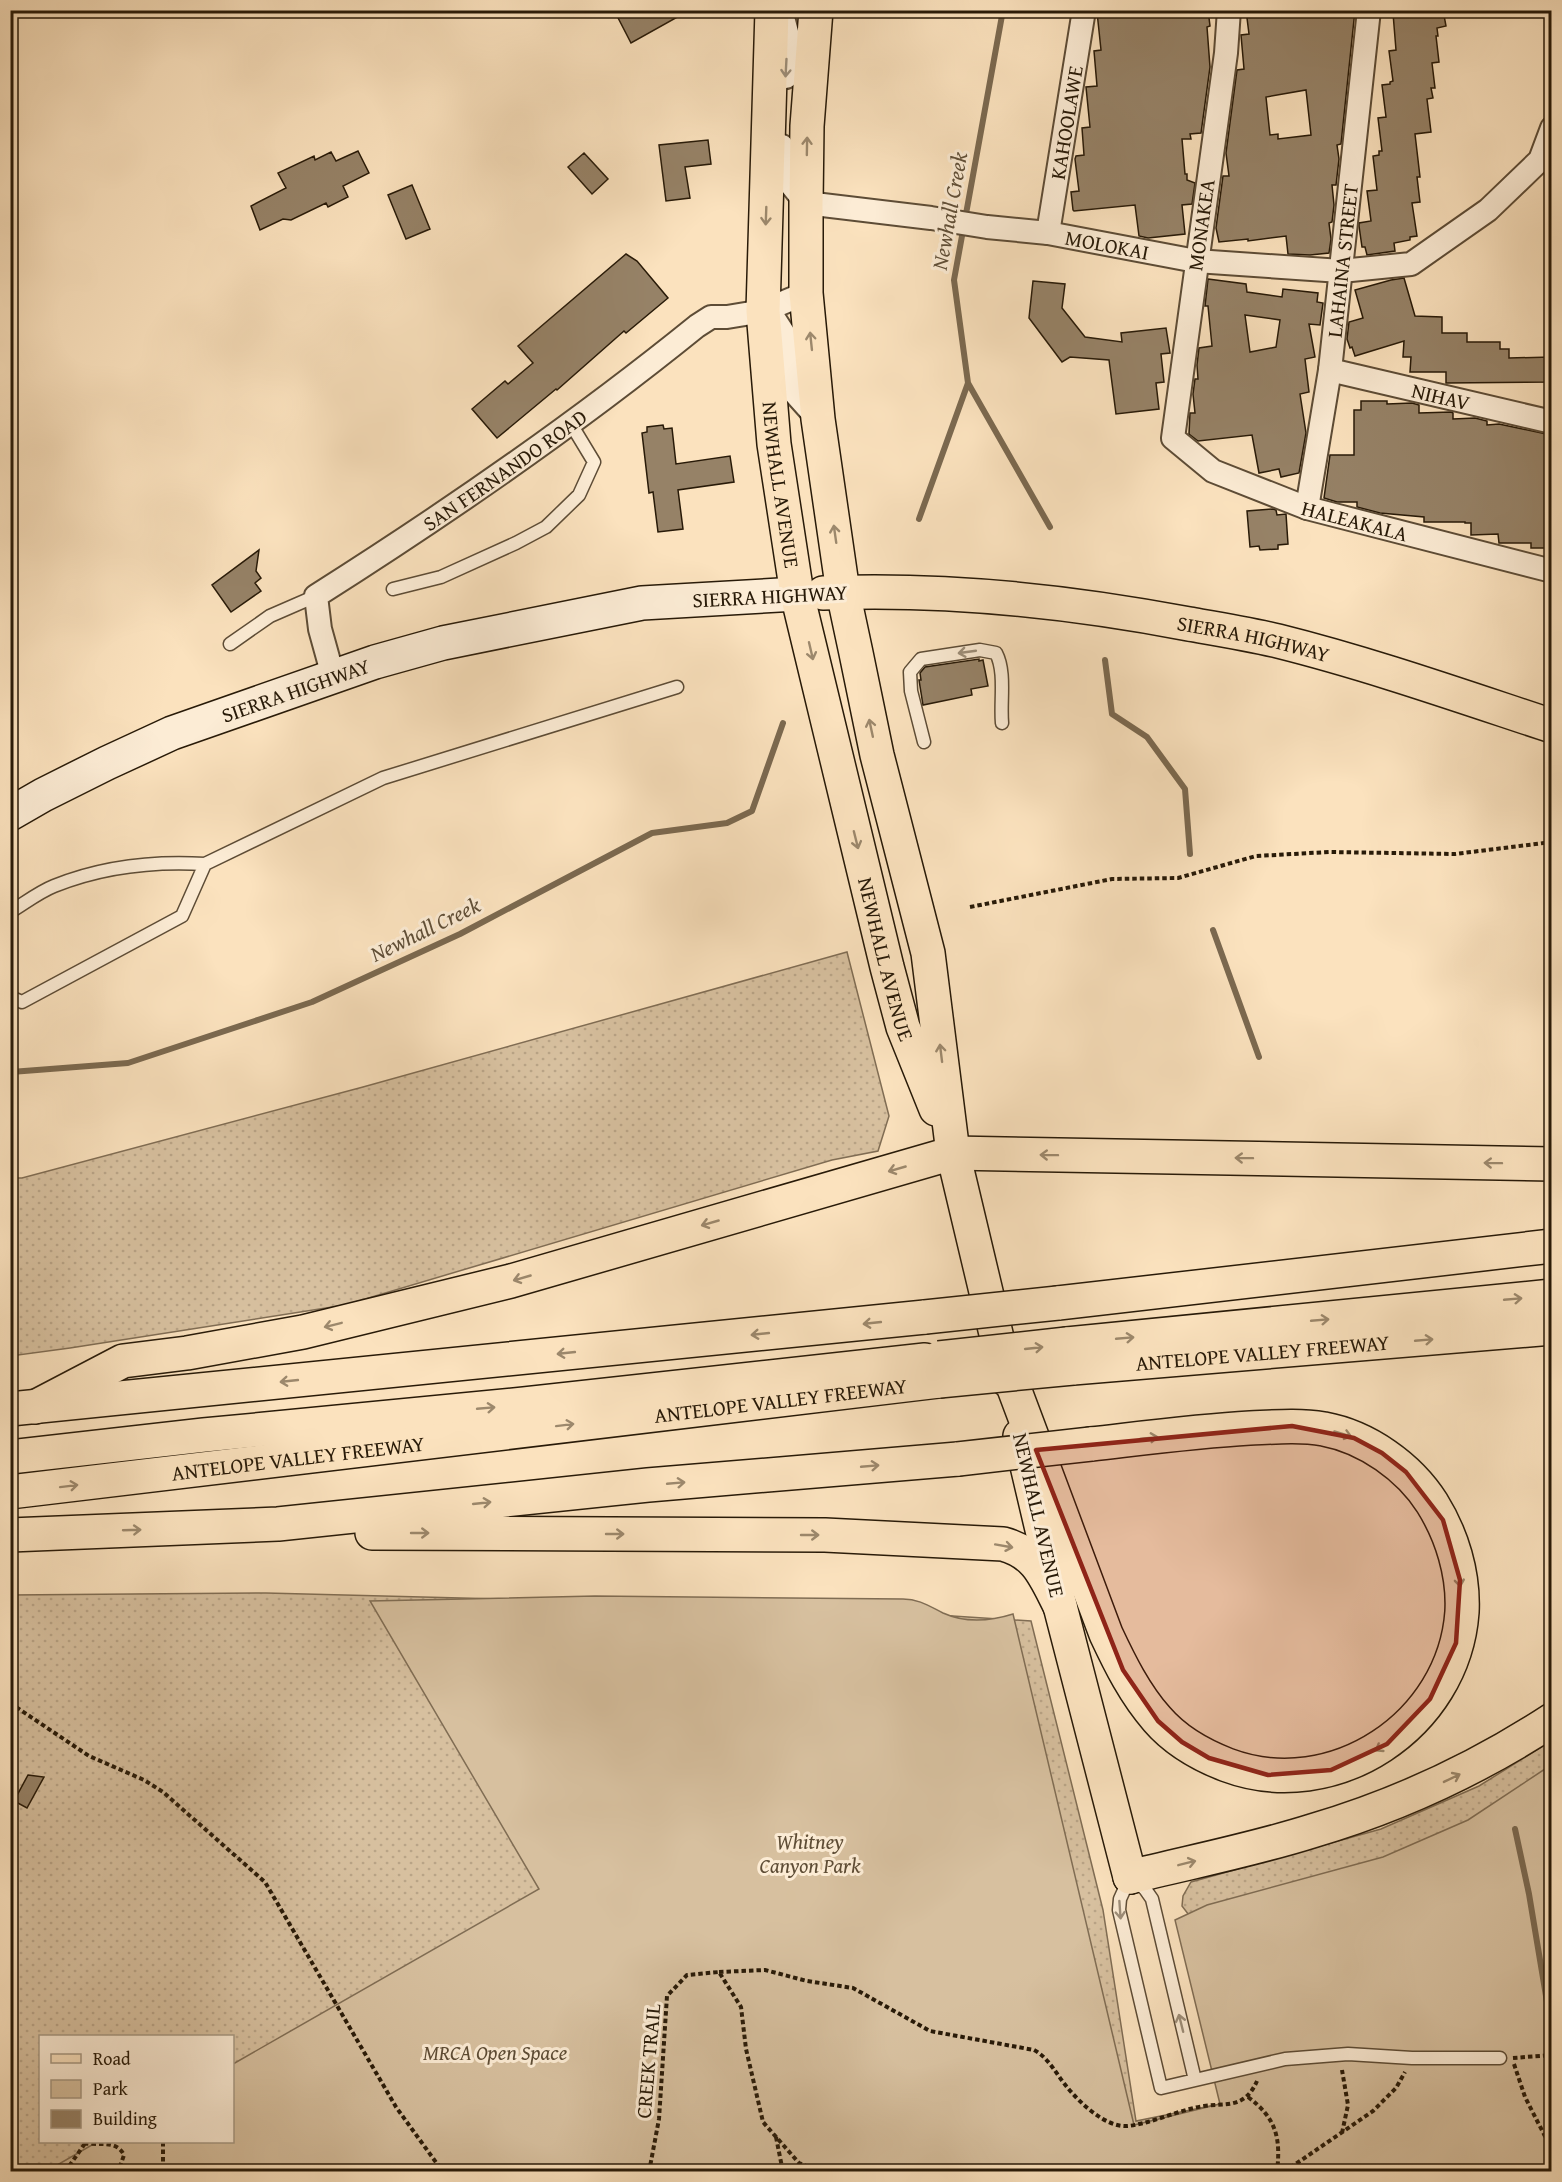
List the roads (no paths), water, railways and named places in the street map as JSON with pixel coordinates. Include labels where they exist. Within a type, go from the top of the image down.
[{"type":"main road","name":"NEWHALL AVENUE","points":[[772,10],[763,311],[773,434],[797,594],[903,1027],[953,1153]]},
{"type":"main road","name":"NEWHALL AVENUE","points":[[816,10],[807,126],[806,293],[818,419],[843,592],[877,755],[928,953],[953,1153],[1060,1605],[1130,1877]]},
{"type":"main road","name":"SIERRA HIGHWAY","points":[[10,814],[107,763],[172,733],[333,676],[443,643],[642,603],[797,594],[946,593],[1113,609],[1275,640],[1344,658],[1551,726]]},
{"type":"main road","points":[[23,1408],[123,1361],[187,1353],[303,1332],[511,1281],[953,1153],[1551,1164]]},
{"type":"main road","name":"ANTELOPE VALLEY FREEWAY","points":[[10,1492],[932,1349],[1065,1334],[1551,1246]]},
{"type":"main road","points":[[1065,1334],[1551,1266]]},
{"type":"main road","points":[[1065,1334],[1551,1296]]},
{"type":"main road","name":"ANTELOPE VALLEY FREEWAY","points":[[23,1408],[932,1349],[1065,1334],[1551,1328]]},
{"type":"main road","points":[[10,1438],[830,1350],[932,1349]]},
{"type":"main road","points":[[10,1457],[204,1435],[524,1404],[932,1349]]},
{"type":"main road","points":[[10,1535],[278,1524],[648,1485],[958,1459],[1091,1444],[1229,1429],[1292,1426],[1325,1429],[1354,1438],[1382,1453],[1406,1472],[1427,1495],[1443,1520],[1454,1548],[1460,1580],[1461,1612],[1456,1643],[1445,1673],[1430,1699],[1409,1724],[1387,1744],[1359,1759],[1331,1770],[1299,1775],[1268,1775],[1238,1769],[1209,1758],[1182,1742],[1158,1721],[1139,1697],[1106,1635],[1000,1351]]},
{"type":"main road","points":[[278,1524],[348,1533],[825,1535],[1003,1544],[1016,1548],[1029,1556],[1041,1569],[1060,1605]]},
{"type":"main road","points":[[1130,1877],[1310,1832],[1392,1804],[1471,1768],[1551,1720]]},
{"type":"street","points":[[781,10],[788,36],[781,172],[806,203]]},
{"type":"street","name":"KAHOOLAWE","points":[[1048,233],[1084,10]]},
{"type":"street","name":"MONAKEA","points":[[1173,438],[1226,53],[1229,10]]},
{"type":"street","name":"LAHAINA STREET","points":[[1307,508],[1330,370],[1369,10]]},
{"type":"street","name":"MOLOKAI","points":[[806,203],[1048,233],[1196,261],[1341,272],[1411,264],[1488,210],[1540,160],[1551,128]]},
{"type":"street","name":"SAN FERNANDO ROAD","points":[[316,596],[571,424],[711,317],[727,317],[763,311],[806,293]]},
{"type":"street","points":[[763,311],[775,320],[784,334],[792,390],[818,419]]},
{"type":"street","name":"NIHAV","points":[[1330,370],[1551,422]]},
{"type":"street","name":"HALEAKALA","points":[[1173,438],[1213,471],[1307,508],[1551,571]]},
{"type":"street","points":[[316,596],[320,629],[333,676]]},
{"type":"lane","points":[[393,589],[441,577],[546,527],[579,495],[594,462],[571,424]]},
{"type":"lane","points":[[230,644],[270,616],[316,596]]},
{"type":"lane","points":[[924,742],[911,691],[910,672],[921,659],[980,650],[996,653],[1002,664],[1000,703],[1002,723]]},
{"type":"lane","points":[[10,912],[52,886],[100,871],[178,862],[205,864],[383,778],[677,687]]},
{"type":"lane","points":[[10,997],[22,1002],[182,916],[205,864]]},
{"type":"lane","points":[[1195,2080],[1152,1899],[1145,1889],[1130,1877],[1120,1899],[1119,1910],[1161,2088],[1285,2060],[1336,2055],[1506,2058]]},
{"type":"waterway","name":"Newhall Creek","points":[[919,519],[968,383],[954,280],[1003,10]]},
{"type":"waterway","points":[[968,383],[1050,527]]},
{"type":"waterway","points":[[1105,660],[1112,714],[1147,737],[1185,789],[1190,854]]},
{"type":"waterway","name":"Newhall Creek","points":[[11,1072],[128,1063],[312,1002],[460,934],[652,833],[727,823],[752,811],[783,723]]},
{"type":"waterway","points":[[1213,930],[1259,1057]]},
{"type":"waterway","points":[[1515,1829],[1529,1894],[1552,2032]]},
{"type":"park label","name":"Whitney Canyon Park","points":[[810,1853]]},
{"type":"park label","name":"MRCA Open Space","points":[[495,2052]]}]
